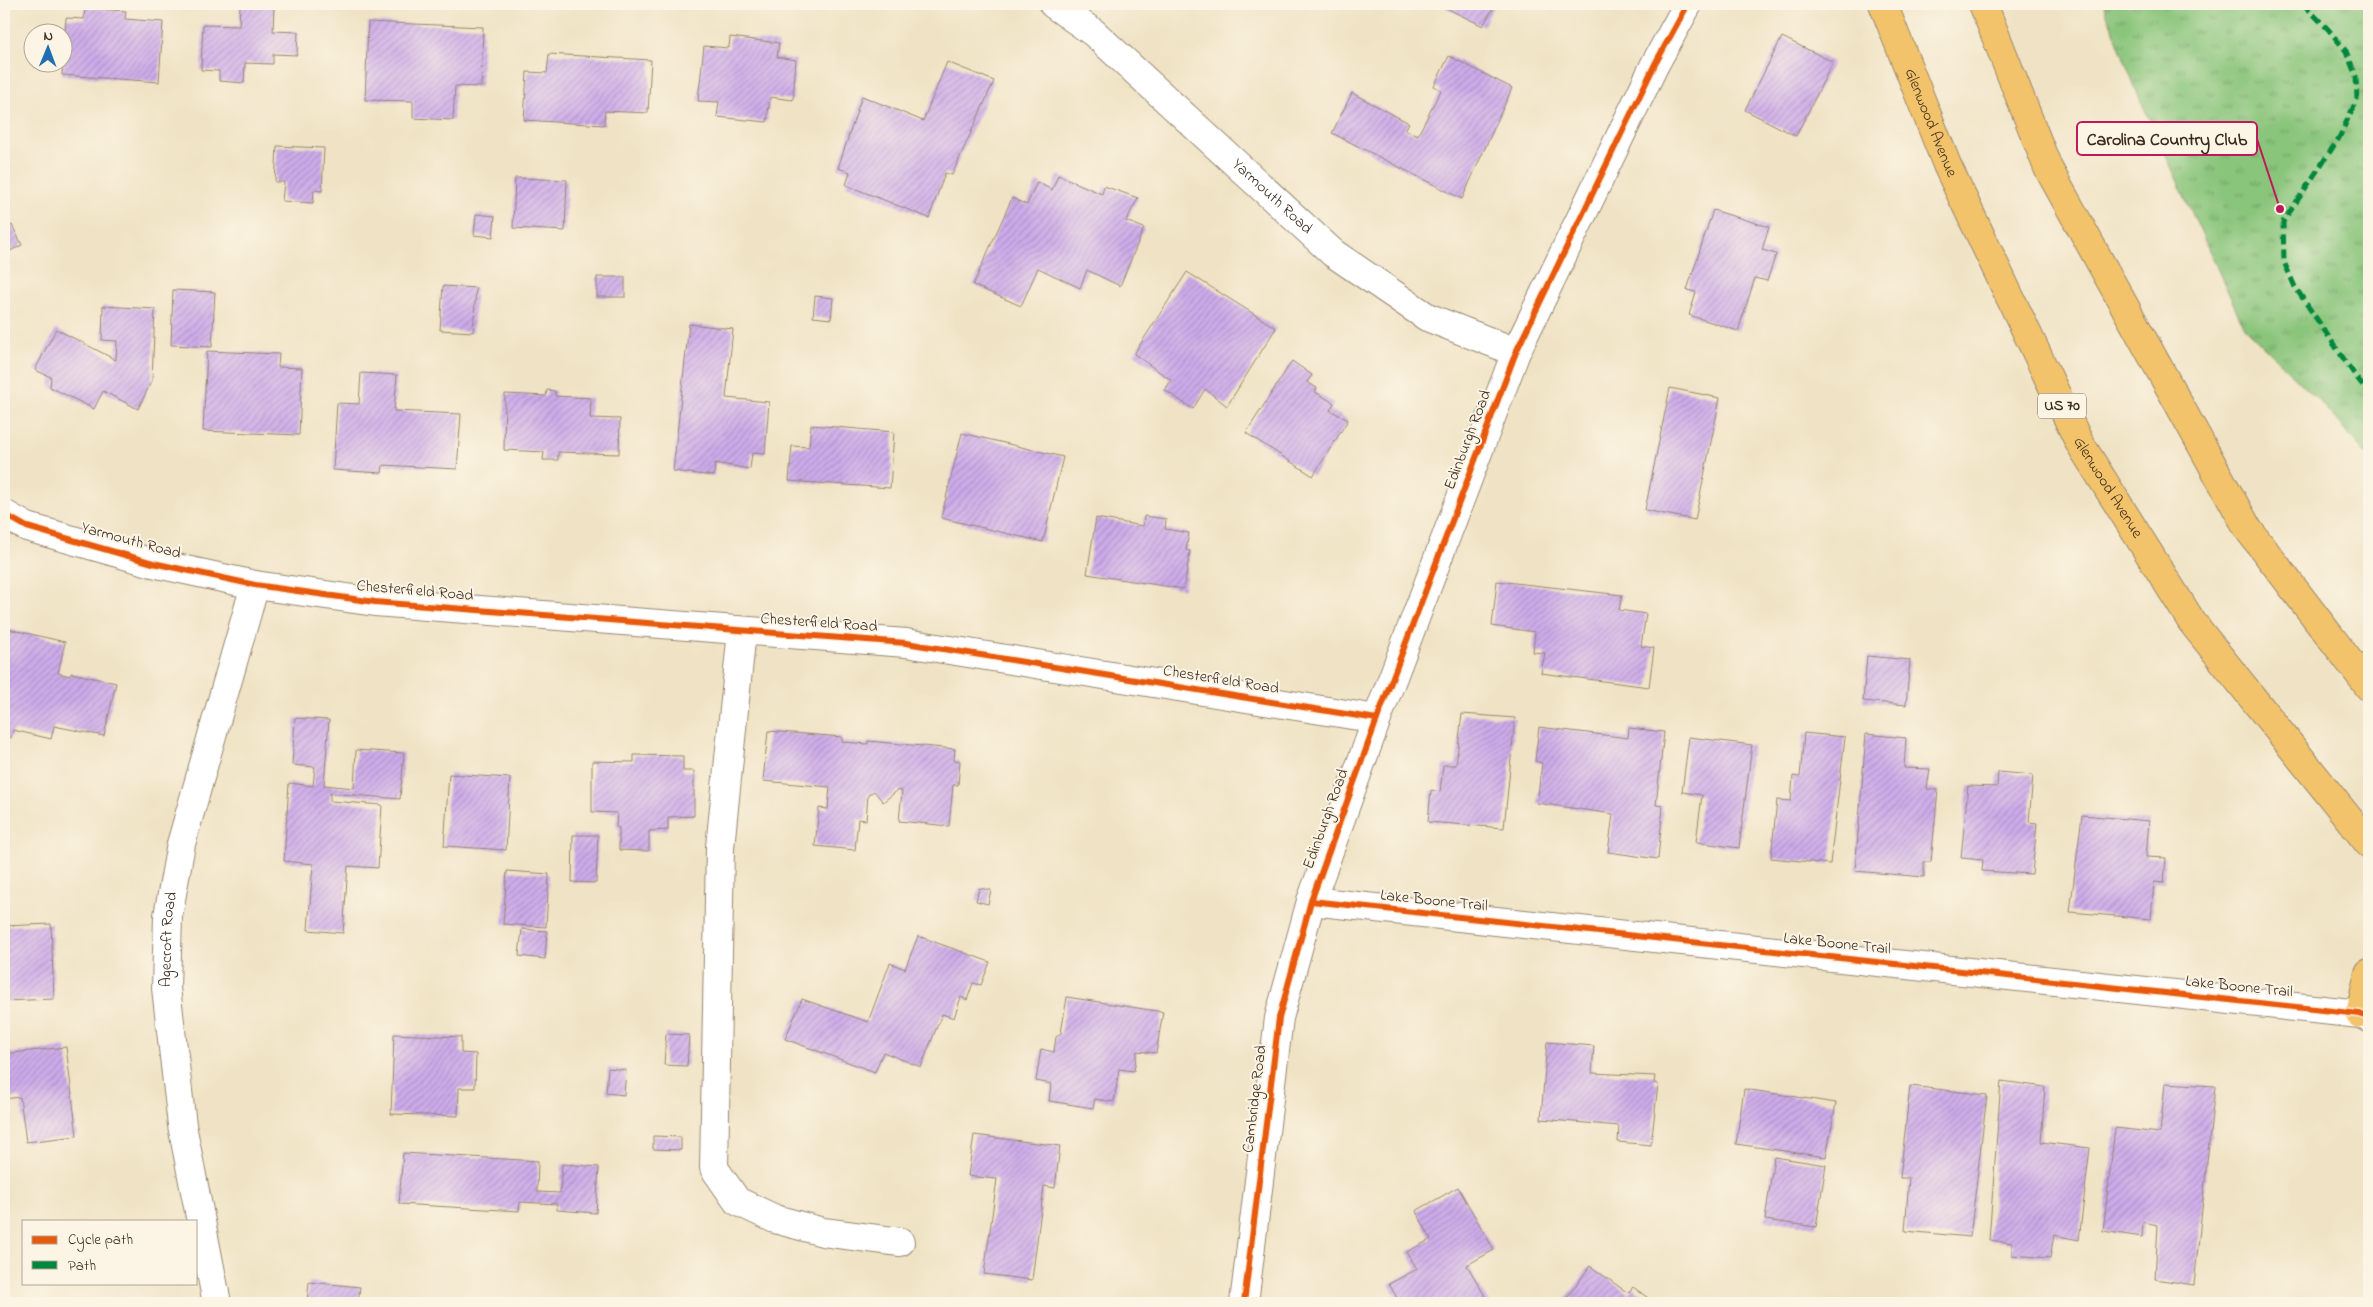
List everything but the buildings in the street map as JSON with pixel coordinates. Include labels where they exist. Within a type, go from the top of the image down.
[{"type":"main road","name":"Glenwood Avenue","points":[[1883,4],[1947,165],[2080,442],[2192,622],[2369,844]]},
{"type":"main road","points":[[1983,4],[2048,168],[2248,530],[2369,687]]},
{"type":"main road","points":[[2364,1016],[2369,973]]},
{"type":"street","name":"Yarmouth Road","points":[[1053,4],[1094,33],[1333,253],[1428,317],[1516,352]]},
{"type":"street","name":"Edinburgh Road","points":[[1311,902],[1377,719],[1516,352],[1656,64],[1688,4]]},
{"type":"street","name":"Yarmouth Road","points":[[4,514],[27,527],[153,563],[255,585]]},
{"type":"street","name":"Chesterfield Road","points":[[255,585],[376,602],[906,643],[1377,719]]},
{"type":"street","name":"Agecroft Road","points":[[217,1303],[182,1125],[166,988],[168,916],[181,844],[255,585]]},
{"type":"street","points":[[742,631],[720,847],[714,1168],[737,1201],[775,1219],[823,1232],[900,1242]]},
{"type":"street","name":"Lake Boone Trail","points":[[1311,902],[2364,1016]]},
{"type":"street","name":"Cambridge Road","points":[[1244,1303],[1279,1018],[1311,902]]},
{"type":"green space","points":[[2103,4],[2369,4],[2369,457],[2320,402],[2244,327],[2137,92]]},
{"type":"marked path","points":[[2303,4],[2328,29],[2346,51],[2356,76],[2357,99],[2339,138],[2283,222],[2284,262],[2295,287],[2369,393]]},
{"type":"cycle path","points":[[1244,1303],[1279,1018],[1311,901],[1377,719],[1516,352],[1655,64],[1688,4]]},
{"type":"cycle path","points":[[4,514],[27,527],[153,563],[255,585],[375,602],[906,643],[1377,719]]},
{"type":"cycle path","points":[[1311,901],[2360,1014],[2369,1018]]},
{"type":"place","name":"Carolina Country Club","points":[[2280,209]]}]
